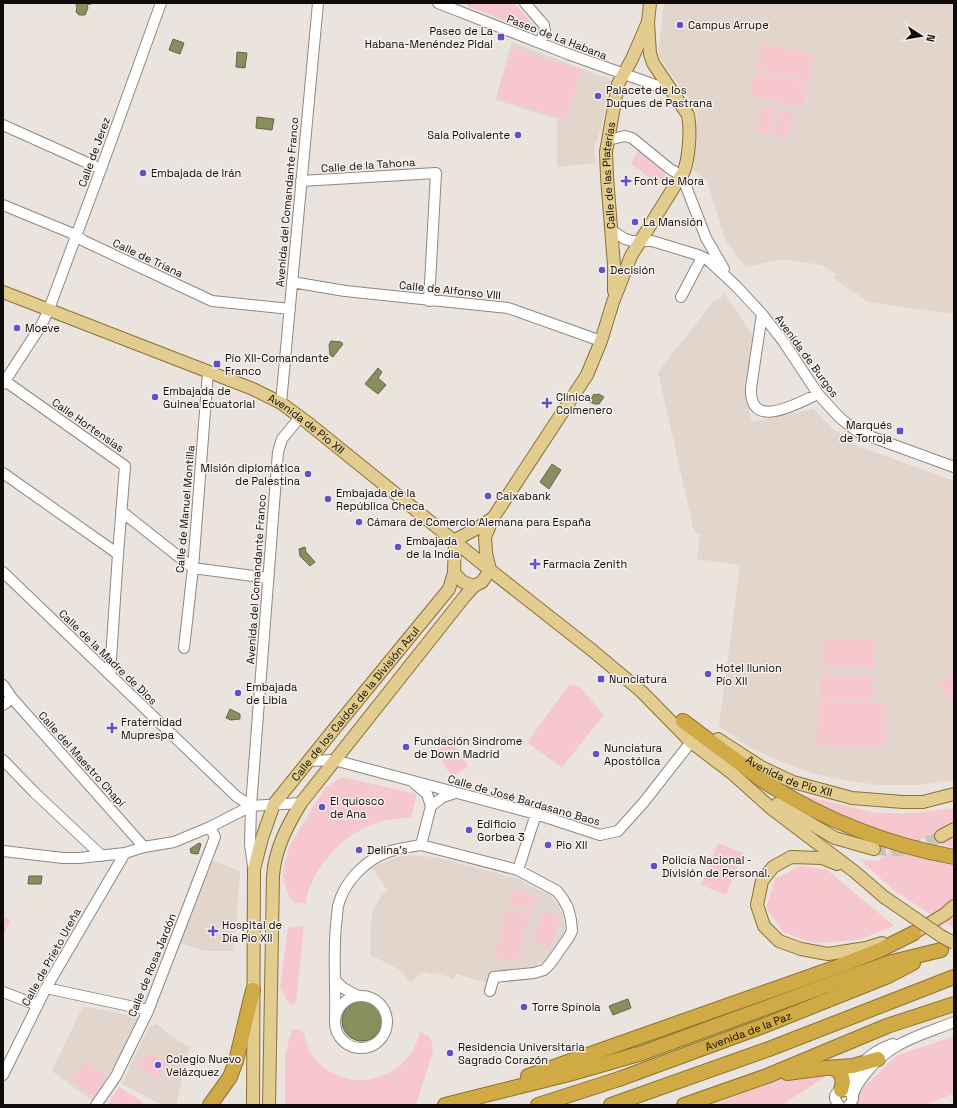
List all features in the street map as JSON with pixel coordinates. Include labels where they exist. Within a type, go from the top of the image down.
[{"type":"highway","points":[[683,721],[767,783],[823,815],[881,839],[923,852],[954,857]]},
{"type":"highway","points":[[445,1105],[837,967],[880,950],[914,933]]},
{"type":"highway","points":[[445,1105],[569,1074],[642,1053],[888,964],[950,946]]},
{"type":"highway","name":"Avenida de la Paz","points":[[538,1105],[620,1079],[763,1026],[888,976],[950,946]]},
{"type":"highway","name":"Avenida de la Paz","points":[[611,1105],[769,1049],[954,977]]},
{"type":"highway","points":[[210,1105],[221,1092],[230,1077],[236,1061],[253,990]]},
{"type":"highway","points":[[684,1105],[767,1076],[887,1026],[954,1004]]},
{"type":"highway","points":[[767,1076],[860,1065],[878,1059]]},
{"type":"highway","points":[[833,1068],[841,1073],[847,1099]]},
{"type":"main road","points":[[481,533],[490,570],[482,582],[474,586],[463,582],[454,573],[454,540],[481,533],[493,518],[587,375],[602,341],[613,302],[631,256],[639,241],[682,176],[686,161],[689,120],[686,111],[651,59],[649,50],[648,22],[650,3]]},
{"type":"main road","name":"Calle de las Platerías","points":[[613,302],[614,265],[606,166],[608,140],[618,84],[632,59],[648,22]]},
{"type":"main road","name":"Avenida de Pío XII","points":[[3,292],[253,389],[281,403],[642,692],[683,721],[706,732],[760,767],[793,782],[852,798],[923,802],[954,794]]},
{"type":"main road","name":"Calle de los Caídos de la División Azul","points":[[253,1105],[254,869],[262,838],[274,804],[450,589],[454,573]]},
{"type":"main road","name":"Calle de los Caídos de la División Azul","points":[[269,1105],[272,876],[274,861],[279,845],[301,803],[464,596],[474,586]]},
{"type":"main road","name":"Avenida de Pío XII","points":[[642,692],[692,742],[772,809],[855,872],[884,897],[941,936],[950,946]]},
{"type":"main road","name":"Avenida de Pío XII","points":[[732,774],[787,811],[835,838],[874,849]]},
{"type":"main road","points":[[942,836],[954,829]]},
{"type":"main road","points":[[855,872],[822,858],[809,857],[791,857],[773,867],[762,881],[757,905],[764,926],[779,941],[801,949],[828,954],[866,948],[914,933],[945,914],[954,906]]},
{"type":"street","name":"Calle de Jerez","points":[[4,382],[42,324],[49,309],[161,3]]},
{"type":"street","name":"Avenida del Comandante Franco","points":[[281,403],[318,3]]},
{"type":"street","name":"Paseo de La Habana","points":[[438,3],[540,43],[672,91]]},
{"type":"street","points":[[525,3],[544,25],[545,31],[540,43]]},
{"type":"street","points":[[4,128],[101,169]]},
{"type":"street","points":[[608,140],[625,136],[632,138],[670,169],[682,176],[706,238],[718,260],[736,286]]},
{"type":"street","name":"Calle de la Tahona","points":[[301,181],[436,173],[429,301]]},
{"type":"street","name":"Calle de Triana","points":[[3,205],[76,235],[84,241],[212,301],[290,309]]},
{"type":"street","points":[[611,230],[625,239],[639,241],[652,240],[702,257],[713,264],[736,286]]},
{"type":"street","points":[[681,297],[702,257]]},
{"type":"street","name":"Calle de Alfonso VIII","points":[[292,282],[345,291],[429,301],[508,308],[602,341]]},
{"type":"street","name":"Avenida de Burgos","points":[[736,286],[762,314],[783,341],[818,394],[840,418],[858,432],[954,467]]},
{"type":"street","points":[[762,314],[751,388],[753,405],[758,409],[768,412],[776,411],[818,394]]},
{"type":"street","name":"Calle de Manuel Montilla","points":[[184,648],[193,568],[208,372]]},
{"type":"street","name":"Calle Hortensias","points":[[4,382],[125,466],[110,674]]},
{"type":"street","name":"Avenida del Comandante Franco","points":[[254,869],[250,844],[250,806],[278,452],[282,439],[300,417]]},
{"type":"street","points":[[3,473],[118,554]]},
{"type":"street","points":[[121,511],[193,568],[268,578]]},
{"type":"street","name":"Calle de la Madre de Dios","points":[[3,572],[161,725],[236,796],[250,806]]},
{"type":"street","name":"Calle del Maestro Chapí","points":[[3,685],[12,698],[144,847]]},
{"type":"street","points":[[3,705],[12,698]]},
{"type":"street","name":"Calle de José Bardasano Baos","points":[[309,761],[334,760],[536,814],[600,835],[618,831],[644,802],[692,742]]},
{"type":"street","points":[[3,760],[102,856]]},
{"type":"street","points":[[413,781],[427,794],[431,806],[421,845]]},
{"type":"street","points":[[431,806],[443,797],[456,793]]},
{"type":"street","points":[[3,850],[64,858],[79,858],[125,853],[144,847],[174,842],[210,827],[250,806],[301,803]]},
{"type":"street","points":[[518,870],[536,814]]},
{"type":"street","name":"Calle de Rosa Jardón","points":[[96,1105],[116,1076],[148,1010],[215,837],[210,827]]},
{"type":"street","points":[[335,980],[343,988],[358,996],[367,997],[374,1000],[381,1006],[387,1021],[382,1037],[376,1043],[368,1047],[360,1048],[352,1046],[339,1036],[336,1028],[335,1020],[335,980],[335,936],[338,906],[353,877],[367,863],[378,856],[394,850],[421,845],[518,870],[557,891],[568,908],[572,930],[556,955],[544,970],[534,973],[494,977],[490,992]]},
{"type":"street","name":"Calle de Prieto Ureña","points":[[3,1075],[46,988],[125,853]]},
{"type":"street","points":[[46,988],[148,1010]]},
{"type":"street","points":[[3,992],[37,1005]]},
{"type":"street","points":[[335,1020],[337,1011],[342,1004],[358,996]]},
{"type":"street","points":[[847,1099],[860,1065],[871,1054],[954,1022]]},
{"type":"street","points":[[847,1099],[878,1059],[891,1049],[906,1041]]},
{"type":"street","points":[[839,1105],[836,1102],[835,1097],[838,1092],[847,1099]]},
{"type":"shaded area","points":[[77,3],[94,3],[87,5],[88,8],[85,15],[79,15],[76,12]]},
{"type":"shaded area","points":[[468,3],[514,3],[536,28],[536,30],[532,31],[467,6]]},
{"type":"shaded area","points":[[664,3],[954,3],[954,314],[868,302],[833,278],[836,274],[822,265],[783,259],[746,267],[726,241],[707,181],[693,169],[697,112],[658,55]]},
{"type":"shaded area","points":[[173,39],[184,43],[180,54],[169,50]]},
{"type":"shaded area","points":[[512,42],[611,80],[601,129],[594,147],[596,163],[557,167],[557,119],[495,100]]},
{"type":"shaded area","points":[[763,43],[814,55],[808,81],[756,68]]},
{"type":"shaded area","points":[[512,48],[582,70],[566,119],[497,98]]},
{"type":"shaded area","points":[[237,52],[247,53],[245,68],[236,67]]},
{"type":"shaded area","points":[[756,71],[808,84],[802,108],[750,95]]},
{"type":"shaded area","points":[[762,105],[775,109],[769,134],[755,131]]},
{"type":"shaded area","points":[[779,110],[793,113],[787,139],[773,136]]},
{"type":"shaded area","points":[[257,117],[274,119],[272,130],[256,128]]},
{"type":"shaded area","points":[[638,150],[666,175],[658,186],[639,169],[631,165]]},
{"type":"shaded area","points":[[725,294],[753,336],[745,391],[752,422],[813,409],[833,429],[860,447],[954,481],[954,780],[916,785],[879,785],[816,774],[779,761],[749,747],[719,726],[740,565],[697,559],[700,535],[694,531],[658,372],[712,303]]},
{"type":"shaded area","points":[[331,341],[341,342],[343,344],[333,357],[330,355],[329,345]]},
{"type":"shaded area","points":[[378,368],[382,372],[378,378],[386,385],[378,394],[365,384]]},
{"type":"shaded area","points":[[594,394],[599,394],[604,397],[599,404],[589,402]]},
{"type":"shaded area","points":[[552,464],[561,470],[549,489],[540,482]]},
{"type":"shaded area","points":[[305,547],[306,552],[315,562],[310,566],[300,556],[299,549]]},
{"type":"shaded area","points":[[823,638],[875,641],[874,668],[822,665]]},
{"type":"shaded area","points":[[954,672],[954,704],[938,685]]},
{"type":"shaded area","points":[[821,674],[873,677],[872,702],[820,700]]},
{"type":"shaded area","points":[[573,684],[580,687],[604,715],[562,767],[527,743],[568,686]]},
{"type":"shaded area","points":[[818,702],[887,705],[886,748],[816,745]]},
{"type":"shaded area","points":[[230,709],[240,714],[240,719],[231,720],[226,718]]},
{"type":"shaded area","points":[[451,741],[468,766],[452,777],[436,752]]},
{"type":"shaded area","points":[[342,777],[417,794],[411,818],[379,822],[358,831],[347,839],[337,847],[320,868],[308,892],[306,904],[296,903],[290,899],[283,878],[284,866],[290,845],[325,788]]},
{"type":"shaded area","points":[[797,794],[877,813],[918,813],[954,808],[954,820],[917,842],[866,826]]},
{"type":"shaded area","points":[[954,834],[954,847],[937,844]]},
{"type":"shaded area","points":[[199,843],[201,844],[198,854],[191,853],[190,849]]},
{"type":"shaded area","points":[[718,843],[743,853],[726,895],[701,885]]},
{"type":"shaded area","points":[[890,849],[954,866],[954,899],[934,916],[896,892],[859,859],[877,861],[883,858]]},
{"type":"shaded area","points":[[407,855],[435,857],[519,879],[534,888],[549,894],[558,904],[562,913],[565,929],[564,934],[544,961],[532,968],[517,971],[492,972],[488,983],[456,974],[454,979],[436,973],[434,975],[423,972],[410,983],[402,972],[370,955],[371,919],[373,910],[382,895],[388,891],[372,868],[397,857]]},
{"type":"shaded area","points":[[213,861],[240,871],[234,951],[205,951],[180,943],[192,909]]},
{"type":"shaded area","points":[[800,866],[826,869],[894,926],[858,940],[814,943],[783,932],[766,908],[775,879]]},
{"type":"shaded area","points":[[29,876],[42,876],[41,884],[28,884]]},
{"type":"shaded area","points":[[513,890],[536,897],[532,910],[509,903]]},
{"type":"shaded area","points":[[507,908],[530,915],[516,963],[493,956]]},
{"type":"shaded area","points":[[543,910],[561,916],[551,948],[533,943]]},
{"type":"shaded area","points":[[954,915],[954,928],[944,922]]},
{"type":"shaded area","points":[[3,916],[10,920],[3,936]]},
{"type":"shaded area","points":[[304,926],[296,1002],[290,1005],[280,988],[288,928]]},
{"type":"shaded area","points":[[628,999],[631,1008],[613,1015],[609,1006]]},
{"type":"shaded area","points":[[362,1001],[376,1007],[382,1021],[376,1035],[362,1041],[348,1035],[342,1021],[348,1007]]},
{"type":"shaded area","points":[[83,1006],[138,1017],[125,1048],[91,1100],[52,1071]]},
{"type":"shaded area","name":"Colegio Nuevo Velázquez","points":[[157,1024],[172,1037],[190,1047],[176,1105],[163,1105],[122,1084],[149,1027]]},
{"type":"shaded area","points":[[297,1029],[304,1033],[308,1048],[320,1064],[335,1074],[352,1079],[369,1079],[386,1074],[401,1065],[413,1051],[420,1032],[430,1037],[433,1051],[416,1105],[285,1105],[285,1055],[292,1030]]},
{"type":"shaded area","points":[[954,1036],[953,1094],[925,1105],[857,1105],[858,1093],[896,1056]]},
{"type":"shaded area","points":[[145,1052],[167,1063],[159,1078],[137,1066]]},
{"type":"shaded area","points":[[86,1061],[107,1077],[94,1096],[70,1079]]},
{"type":"shaded area","points":[[812,1072],[827,1073],[828,1075],[782,1105],[712,1105],[782,1079]]},
{"type":"shaded area","points":[[119,1087],[143,1102],[141,1105],[108,1105]]},
{"type":"tunnel","points":[[874,849],[901,850],[916,847],[941,836]]},
{"type":"place","name":"Campus Arrupe","points":[[680,25]]},
{"type":"place","name":"Paseo de La Habana-Menéndez Pidal","points":[[501,37]]},
{"type":"place","name":"Palacete de los Duques de Pastrana","points":[[598,96]]},
{"type":"place","name":"Sala Polivalente","points":[[518,135]]},
{"type":"place","name":"Embajada de Irán","points":[[143,173]]},
{"type":"place","name":"Font de Mora","points":[[626,181]]},
{"type":"place","name":"La Mansión","points":[[635,222]]},
{"type":"place","name":"Decisión","points":[[602,270]]},
{"type":"place","name":"Moeve","points":[[17,328]]},
{"type":"place","name":"Pío XII-Comandante Franco","points":[[217,364]]},
{"type":"place","name":"Embajada de Guinea Ecuatorial","points":[[155,397]]},
{"type":"place","name":"Clínica Colmenero","points":[[547,403]]},
{"type":"place","name":"Marqués de Torroja","points":[[900,431]]},
{"type":"place","name":"Misión diplomática de Palestina","points":[[308,474]]},
{"type":"place","name":"Caixabank","points":[[488,496]]},
{"type":"place","name":"Embajada de la República Checa","points":[[328,499]]},
{"type":"place","name":"Cámara de Comercio Alemana para España","points":[[359,522]]},
{"type":"place","name":"Embajada de la India","points":[[398,547]]},
{"type":"place","name":"Farmacia Zenith","points":[[535,564]]},
{"type":"place","name":"Hotel Ilunion Pío XII","points":[[708,674]]},
{"type":"place","name":"Nunciatura","points":[[601,679]]},
{"type":"place","name":"Embajada de Libia","points":[[238,693]]},
{"type":"place","name":"Fraternidad Muprespa","points":[[112,728]]},
{"type":"place","name":"Fundación Síndrome de Down Madrid","points":[[406,747]]},
{"type":"place","name":"Nunciatura Apostólica","points":[[596,754]]},
{"type":"place","name":"El quiosco de Ana","points":[[322,807]]},
{"type":"place","name":"Edificio Gorbea 3","points":[[469,830]]},
{"type":"place","name":"Pio XII","points":[[548,845]]},
{"type":"place","name":"Delina's","points":[[359,850]]},
{"type":"place","name":"Policía Nacional - División de Personal.","points":[[654,866]]},
{"type":"place","name":"Hospital de Día Pio XII","points":[[213,931]]},
{"type":"place","name":"Torre Spínola","points":[[524,1007]]},
{"type":"place","name":"Residencia Universitaria Sagrado Corazón","points":[[450,1053]]},
{"type":"place","name":"Colegio Nuevo Velázquez","points":[[158,1065]]}]
